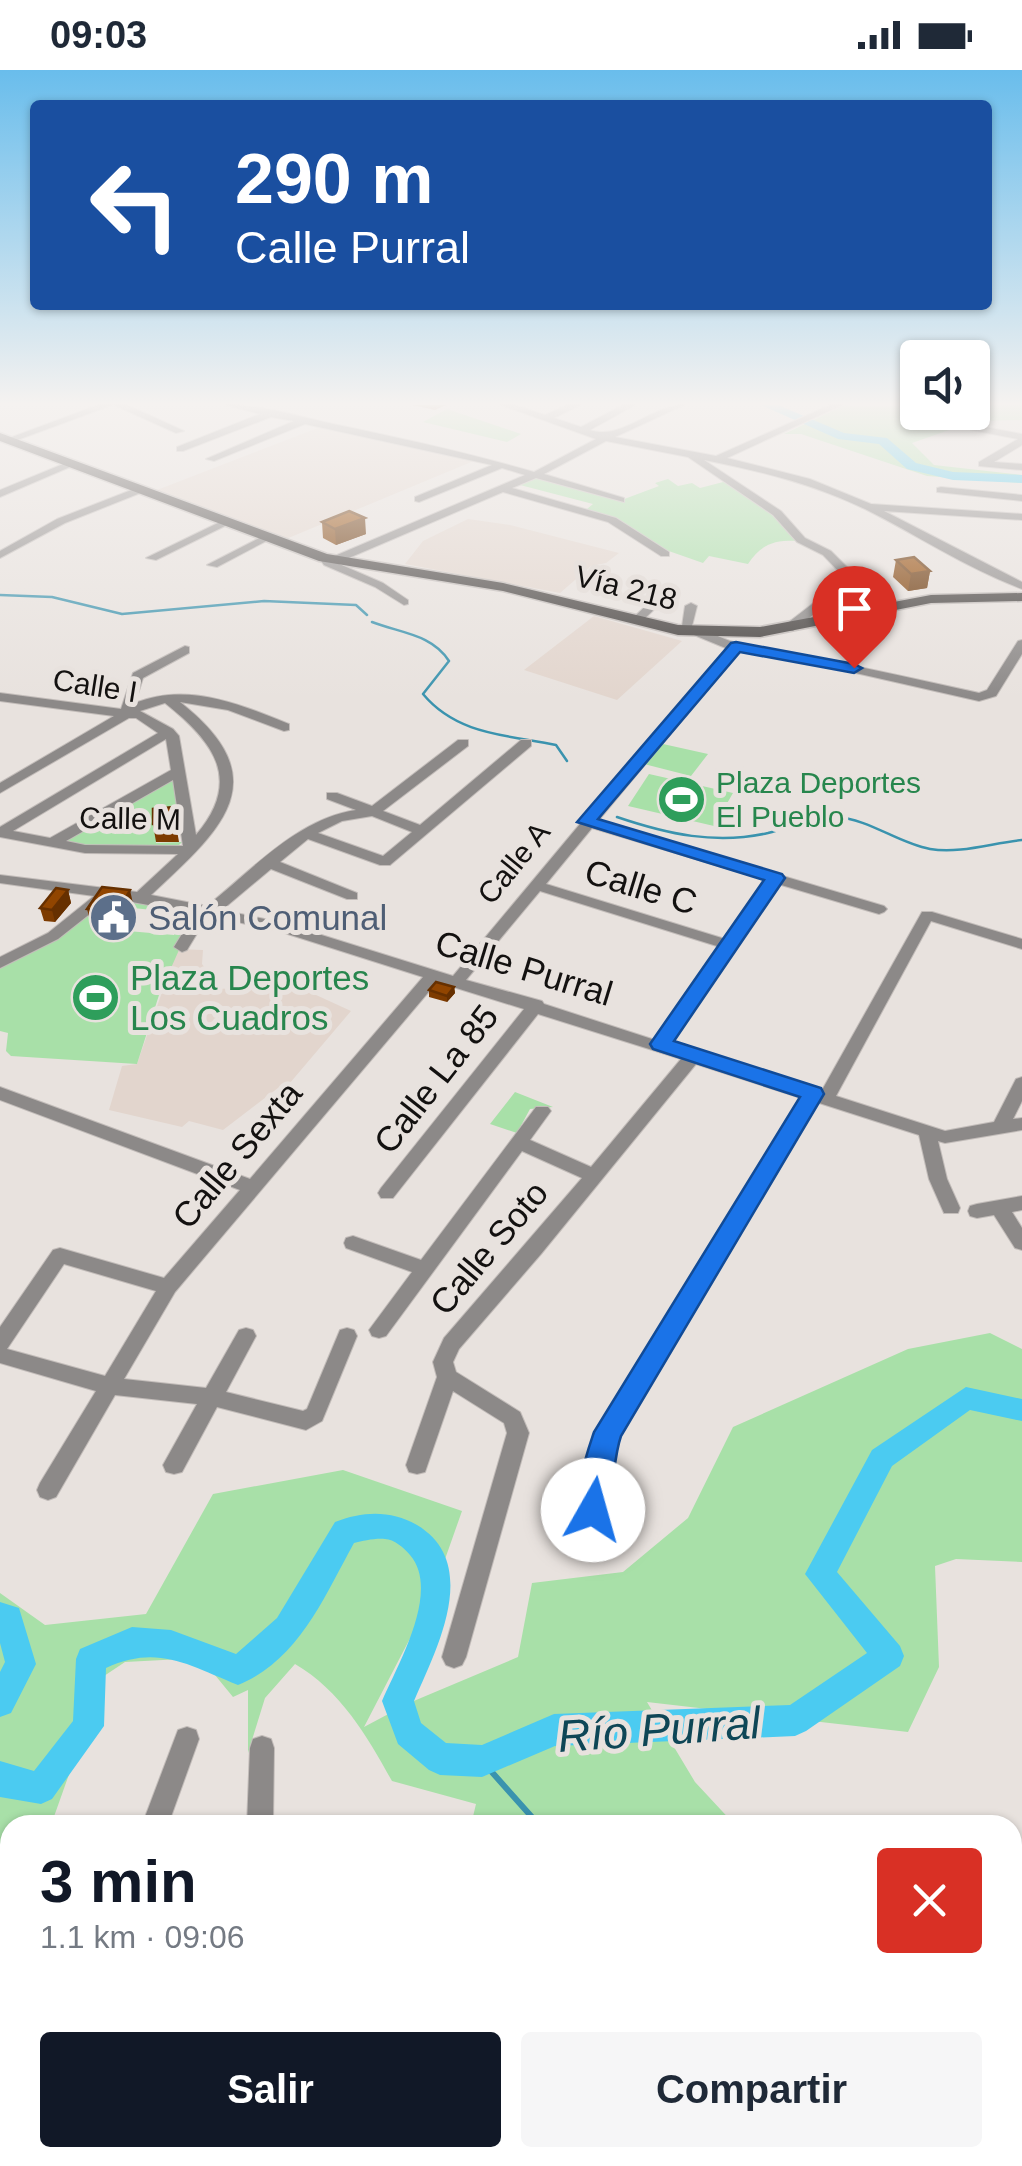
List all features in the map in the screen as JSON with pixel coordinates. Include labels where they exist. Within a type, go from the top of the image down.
[{"type":"main road","name":"Vía 218","points":[[173,503],[329,559],[503,586],[692,631],[789,628],[932,599],[1019,591]]},
{"type":"street","points":[[0,541],[42,530],[108,503]]},
{"type":"street","points":[[404,602],[379,585],[328,563],[329,559],[469,503]]},
{"type":"street","points":[[552,503],[612,520],[665,554]]},
{"type":"street","points":[[761,503],[801,540],[828,552],[849,575],[842,586],[789,628]]},
{"type":"street","points":[[858,503],[1019,591]]},
{"type":"street","points":[[866,506],[1022,517]]},
{"type":"street","points":[[152,558],[226,523]]},
{"type":"street","points":[[0,555],[42,530]]},
{"type":"street","points":[[213,564],[267,538]]},
{"type":"street","points":[[636,620],[660,598]]},
{"type":"street","points":[[692,606],[692,631],[736,647],[988,697],[1022,644]]},
{"type":"street","name":"Calle A","points":[[457,981],[736,647]]},
{"type":"street","points":[[129,713],[136,676],[186,650]]},
{"type":"street","name":"Calle I","points":[[0,697],[129,713],[168,732],[174,740],[191,850]]},
{"type":"street","points":[[0,789],[143,704],[166,697],[208,701],[284,726]]},
{"type":"street","name":"Calle M","points":[[0,833],[86,849],[191,850],[221,814],[228,782],[210,734],[166,697]]},
{"type":"street","points":[[0,833],[168,732]]},
{"type":"street","points":[[182,947],[195,924],[210,910],[306,833],[338,817],[373,812],[463,743]]},
{"type":"street","points":[[306,833],[384,862],[526,744]]},
{"type":"street","points":[[52,843],[179,771]]},
{"type":"street","points":[[332,796],[422,830]]},
{"type":"street","points":[[586,822],[880,908]]},
{"type":"street","points":[[140,897],[191,850]]},
{"type":"street","points":[[269,863],[352,896]]},
{"type":"street","points":[[660,1044],[776,878]]},
{"type":"street","name":"Calle Purral","points":[[0,879],[140,897],[278,926],[694,1054],[944,1136],[1022,1124]]},
{"type":"street","name":"Calle C","points":[[535,886],[729,945]]},
{"type":"street","points":[[0,964],[53,936],[105,894]]},
{"type":"street","points":[[597,1540],[595,1488],[608,1432],[820,1096],[928,915],[1022,944]]},
{"type":"street","name":"Calle Sexta","points":[[48,1490],[168,1287],[434,974]]},
{"type":"street","name":"Calle La 85","points":[[387,1193],[536,1005]]},
{"type":"street","name":"Calle Soto","points":[[417,1466],[447,1377],[444,1362],[450,1344],[694,1054]]},
{"type":"street","points":[[1001,1127],[1022,1083]]},
{"type":"street","points":[[0,1093],[253,1187]]},
{"type":"street","points":[[379,1330],[542,1111]]},
{"type":"street","points":[[927,1131],[938,1179],[950,1208]]},
{"type":"street","points":[[519,1144],[593,1176]]},
{"type":"street","points":[[977,1211],[1022,1203]]},
{"type":"street","points":[[999,1207],[1022,1243]]},
{"type":"street","points":[[353,1243],[423,1268]]},
{"type":"street","points":[[0,1342],[60,1255],[168,1287]]},
{"type":"street","points":[[174,1464],[246,1336]]},
{"type":"street","points":[[0,1355],[110,1386],[212,1397],[306,1421],[315,1416],[347,1336]]},
{"type":"street","points":[[447,1377],[513,1418],[518,1433],[454,1657]]},
{"type":"street","points":[[159,1815],[188,1738]]},
{"type":"street","points":[[260,1815],[262,1748]]},
{"type":"shaded area","points":[[191,503],[373,503],[286,539]]},
{"type":"shaded area","points":[[468,519],[510,525],[619,553],[606,563],[591,566],[560,593],[405,564],[423,541]]},
{"type":"shaded area","points":[[594,616],[682,641],[617,700],[524,670]]},
{"type":"shaded area","points":[[177,949],[203,950],[202,964],[212,977],[212,989],[253,988],[262,980],[292,984],[351,1011],[284,1090],[278,1088],[223,1130],[189,1121],[182,1127],[109,1110],[122,1066],[137,1064]]},
{"type":"green space","points":[[588,503],[760,503],[800,541],[770,544],[748,564],[709,556],[703,563],[663,549],[624,523],[587,509],[593,504]]},
{"type":"green space","points":[[663,744],[708,754],[691,776],[644,764]]},
{"type":"green space","name":"Plaza Deportes El Pueblo","points":[[649,774],[733,793],[714,826],[628,806]]},
{"type":"green space","points":[[173,779],[182,825],[164,827],[157,822],[156,843],[182,842],[176,848],[88,848],[59,842]]},
{"type":"green space","points":[[113,900],[172,907],[195,914],[159,995],[137,1064],[11,1056],[6,1051],[8,1033],[0,1031],[0,969],[98,905]],"holes":[[[104,905],[162,911],[158,921],[180,925],[174,935],[93,928]]]},
{"type":"green space","points":[[515,1092],[553,1107],[530,1109],[517,1133],[490,1124]]},
{"type":"green space","points":[[990,1333],[1022,1349],[1022,1562],[956,1559],[935,1566],[939,1667],[908,1732],[647,1702],[695,1782],[726,1815],[473,1815],[476,1804],[392,1781],[339,1701],[295,1664],[265,1698],[248,1753],[248,1690],[233,1697],[201,1658],[125,1662],[104,1676],[55,1815],[0,1815],[0,1593],[45,1625],[146,1614],[213,1494],[343,1470],[462,1511],[432,1596],[364,1727],[409,1703],[518,1657],[532,1583],[623,1572],[688,1518],[733,1427],[908,1349]]},
{"type":"building","points":[[349,511],[365,518],[335,529],[322,522]]},
{"type":"building","points":[[914,557],[930,571],[911,574],[896,560]]},
{"type":"building","points":[[173,807],[175,824],[153,824],[153,809]]},
{"type":"building","points":[[102,887],[130,890],[118,912],[87,909]]},
{"type":"building","points":[[56,888],[68,890],[52,910],[40,908]]},
{"type":"building","points":[[436,982],[454,987],[447,996],[429,990]]},
{"type":"waterway","points":[[0,595],[52,597],[122,614],[264,601],[356,605],[367,615]]},
{"type":"waterway","points":[[372,622],[425,640],[449,661],[423,694],[436,708],[467,726],[556,745],[567,761]]},
{"type":"waterway","points":[[617,817],[673,833],[711,838],[768,833],[835,817],[860,822],[930,849],[964,849],[1022,840]]},
{"type":"waterway","name":"Río Purral","points":[[0,1777],[3,1782],[41,1788],[88,1726],[91,1659],[132,1641],[171,1644],[238,1670],[257,1659],[288,1628],[345,1531],[391,1525],[417,1541],[430,1557],[435,1576],[431,1620],[398,1701],[409,1733],[440,1759],[482,1761],[554,1730],[795,1720],[889,1656],[820,1574],[882,1458],[966,1398],[1022,1410]]},
{"type":"waterway","name":"Río Purral","points":[[0,1616],[8,1618],[21,1664],[0,1702]]},
{"type":"waterway","points":[[482,1761],[530,1815]]},
{"type":"place","name":"Plaza Deportes El Pueblo","points":[[681,800]]},
{"type":"place","name":"Salón Comunal","points":[[113,918]]},
{"type":"place","name":"Plaza Deportes Los Cuadros","points":[[95,998]]},
{"type":"route","points":[[593,1510],[599,1460],[608,1432],[813,1094],[660,1044],[776,878],[586,822],[736,647],[854,668]]}]
